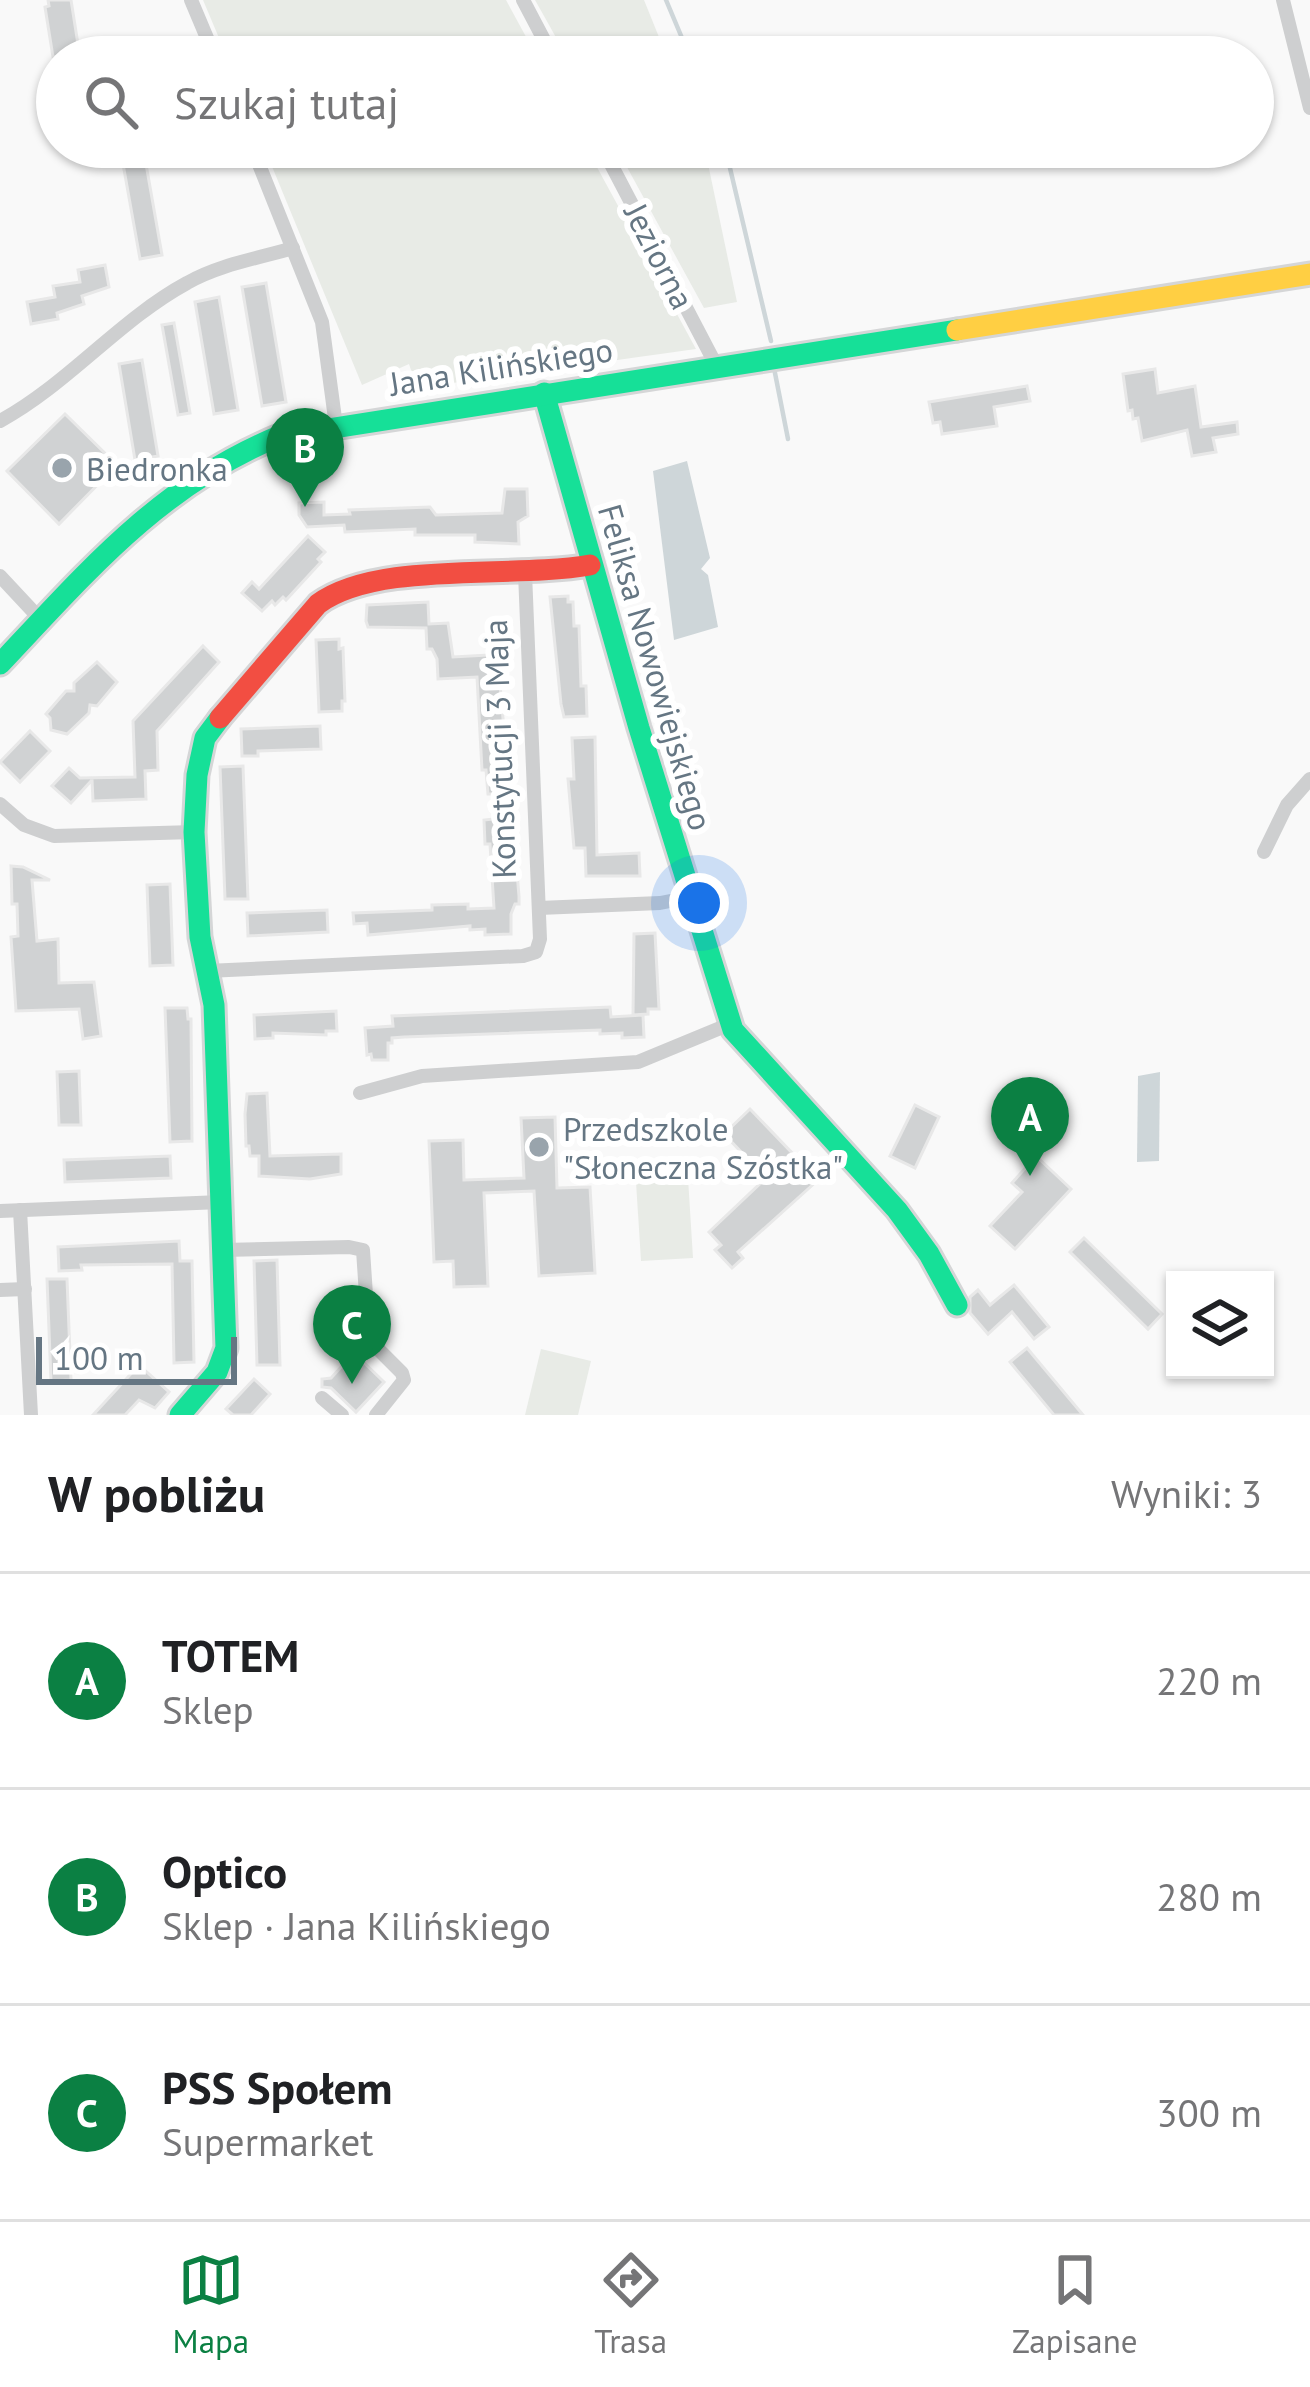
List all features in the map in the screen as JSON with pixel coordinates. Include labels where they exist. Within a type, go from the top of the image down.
[{"type":"street","points":[[191,0],[206,36]]},
{"type":"street","points":[[523,0],[542,36]]},
{"type":"street","points":[[1283,0],[1310,108]]},
{"type":"street","points":[[261,168],[325,332],[336,426]]},
{"type":"street","name":"Jeziorna","points":[[613,168],[716,365]]},
{"type":"street","points":[[0,421],[40,396],[106,340],[188,282],[293,248]]},
{"type":"street","name":"Jana Kilińskiego","points":[[0,664],[153,508],[202,470],[277,437],[1310,274]]},
{"type":"street","name":"Feliksa Nowowiejskiego","points":[[544,393],[590,565],[730,1024],[745,1048],[897,1210],[957,1305]]},
{"type":"street","name":"Konstytucji 3 Maja","points":[[590,565],[525,573],[538,908],[660,903],[691,897]]},
{"type":"street","points":[[180,1415],[214,1377],[225,1354],[214,1005],[200,937],[194,832],[201,750],[212,726],[327,596],[373,579],[525,573]]},
{"type":"street","points":[[0,575],[42,621]]},
{"type":"street","points":[[1264,852],[1287,805],[1310,779]]},
{"type":"street","points":[[0,804],[24,825],[54,836],[194,832]]},
{"type":"street","points":[[208,971],[529,956],[539,944],[538,908]]},
{"type":"street","points":[[361,1093],[422,1076],[638,1062],[730,1024]]},
{"type":"street","points":[[0,1211],[221,1202]]},
{"type":"street","points":[[20,1210],[31,1415]]},
{"type":"street","points":[[223,1250],[349,1246],[363,1250],[369,1340],[404,1380],[376,1415]]},
{"type":"street","points":[[0,1290],[25,1289]]},
{"type":"street","points":[[322,1399],[342,1415]]},
{"type":"shaded area","points":[[203,0],[506,0],[526,36],[218,36]]},
{"type":"shaded area","points":[[535,0],[644,0],[659,36],[555,36]]},
{"type":"shaded area","points":[[273,168],[597,168],[696,349],[417,388],[409,364],[362,385]]},
{"type":"shaded area","points":[[627,168],[709,168],[737,302],[704,308]]},
{"type":"shaded area","points":[[687,461],[710,558],[701,569],[708,575],[718,627],[674,640],[653,471]]},
{"type":"shaded area","points":[[1160,1072],[1159,1161],[1137,1162],[1138,1076]]},
{"type":"shaded area","points":[[687,1162],[693,1258],[641,1261],[635,1166]]},
{"type":"shaded area","points":[[541,1349],[591,1361],[578,1415],[525,1415]]},
{"type":"building","points":[[48,0],[71,0],[77,36],[50,36],[45,7]]},
{"type":"building","points":[[124,168],[147,168],[162,255],[140,259]]},
{"type":"building","points":[[105,265],[109,287],[82,296],[84,304],[57,313],[58,319],[31,324],[27,302],[55,297],[53,286],[80,282],[78,270]]},
{"type":"building","points":[[266,283],[286,402],[262,406],[242,287]]},
{"type":"building","points":[[219,297],[238,410],[214,414],[195,302]]},
{"type":"building","points":[[174,323],[190,413],[178,415],[162,325]]},
{"type":"building","points":[[142,360],[158,456],[135,460],[119,364]]},
{"type":"building","points":[[1155,369],[1158,393],[1195,386],[1201,427],[1237,422],[1238,434],[1213,438],[1216,452],[1192,456],[1187,430],[1142,441],[1138,418],[1133,419],[1132,410],[1128,411],[1123,374]]},
{"type":"building","points":[[1027,386],[1030,401],[994,407],[997,426],[942,434],[940,422],[933,423],[929,402]]},
{"type":"building","name":"Biedronka","points":[[65,414],[117,465],[59,524],[7,471]]},
{"type":"building","points":[[505,489],[527,489],[528,516],[518,522],[519,544],[475,542],[475,535],[415,535],[415,529],[345,532],[344,525],[307,527],[299,515],[299,503],[324,502],[324,515],[430,507],[436,515],[502,513]]},
{"type":"building","points":[[308,536],[325,552],[318,559],[321,562],[286,600],[283,597],[275,605],[272,601],[262,611],[242,593],[252,582],[259,589]]},
{"type":"building","points":[[568,596],[568,602],[573,602],[574,626],[579,626],[587,716],[564,717],[561,704],[550,597]]},
{"type":"building","points":[[428,602],[429,624],[448,623],[453,657],[488,655],[489,675],[500,684],[510,799],[505,799],[507,831],[519,896],[511,914],[511,934],[485,935],[485,929],[470,930],[470,926],[368,935],[367,923],[354,924],[353,913],[432,910],[432,905],[494,908],[484,820],[494,819],[493,794],[488,794],[486,770],[482,770],[477,677],[438,679],[437,659],[427,649],[426,628],[368,627],[366,621],[367,605]]},
{"type":"building","points":[[339,639],[345,701],[342,711],[319,712],[316,640]]},
{"type":"building","points":[[203,646],[219,662],[157,731],[158,770],[145,771],[146,799],[93,801],[92,780],[71,803],[52,786],[69,768],[80,778],[135,777],[133,721]]},
{"type":"building","points":[[97,662],[117,682],[67,734],[51,730],[46,714],[66,691],[74,691],[74,683]]},
{"type":"building","points":[[320,726],[321,749],[242,756],[241,729]]},
{"type":"building","points":[[30,731],[50,751],[20,782],[0,762]]},
{"type":"building","points":[[595,737],[597,855],[639,853],[640,876],[586,876],[585,848],[574,848],[568,779],[574,779],[572,738]]},
{"type":"building","points":[[243,766],[248,899],[225,899],[220,767]]},
{"type":"building","points":[[11,866],[50,880],[32,880],[37,941],[58,939],[59,983],[94,982],[101,1036],[83,1039],[79,1009],[16,1011],[11,937],[18,936],[17,904],[12,904]]},
{"type":"building","points":[[170,884],[173,965],[150,966],[147,885]]},
{"type":"building","points":[[327,910],[328,932],[248,936],[247,913]]},
{"type":"building","points":[[655,933],[659,1009],[633,1015],[634,934]]},
{"type":"building","points":[[610,1007],[611,1017],[643,1015],[644,1037],[622,1038],[622,1033],[600,1034],[600,1030],[404,1037],[388,1043],[388,1060],[372,1060],[367,1055],[365,1028],[393,1026],[392,1016]]},
{"type":"building","points":[[165,1008],[187,1008],[191,1019],[192,1141],[170,1142]]},
{"type":"building","points":[[336,1011],[337,1031],[326,1031],[326,1035],[273,1033],[273,1038],[255,1039],[254,1015]]},
{"type":"building","points":[[79,1071],[81,1125],[59,1125],[57,1072]]},
{"type":"building","points":[[267,1093],[270,1156],[341,1154],[341,1174],[310,1179],[259,1176],[259,1156],[250,1156],[246,1146],[245,1114],[247,1094]]},
{"type":"building","points":[[915,1105],[939,1117],[915,1168],[890,1156]]},
{"type":"building","points":[[750,1109],[818,1180],[738,1252],[743,1258],[732,1268],[715,1250],[721,1245],[709,1232],[766,1178],[724,1134]]},
{"type":"building","points":[[555,1117],[557,1188],[590,1187],[595,1273],[539,1276],[534,1191],[484,1193],[488,1286],[454,1287],[453,1261],[434,1262],[429,1141],[463,1140],[464,1180],[524,1178],[521,1118]]},
{"type":"building","points":[[170,1156],[171,1178],[65,1182],[64,1160]]},
{"type":"building","points":[[1036,1156],[1071,1189],[1015,1249],[990,1226],[1022,1192],[1012,1183]]},
{"type":"building","points":[[1084,1238],[1162,1314],[1148,1329],[1070,1252]]},
{"type":"building","points":[[179,1241],[180,1261],[192,1261],[194,1362],[174,1363],[172,1264],[81,1265],[82,1270],[59,1271],[58,1247]]},
{"type":"building","points":[[277,1260],[280,1365],[257,1365],[254,1261]]},
{"type":"building","points":[[47,1279],[67,1279],[71,1380],[51,1381]]},
{"type":"building","points":[[1014,1285],[1049,1327],[1034,1339],[1012,1312],[988,1334],[970,1313],[970,1297],[978,1290],[990,1305]]},
{"type":"building","points":[[1027,1348],[1083,1415],[1054,1415],[1010,1362]]},
{"type":"building","points":[[354,1353],[384,1382],[356,1412],[331,1388],[322,1387],[322,1379],[331,1378]]},
{"type":"building","points":[[139,1365],[169,1392],[155,1408],[139,1400],[125,1415],[93,1415]]},
{"type":"building","points":[[254,1379],[270,1394],[251,1415],[233,1415],[226,1409]]},
{"type":"waterway","points":[[666,0],[681,36]]},
{"type":"waterway","points":[[730,168],[771,341]]},
{"type":"waterway","points":[[774,368],[788,439]]},
{"type":"traffic: fast","points":[[0,664],[94,565],[160,506],[196,480],[277,437],[957,330]]},
{"type":"traffic: fast","points":[[544,393],[639,728],[733,1030],[897,1210],[957,1305]]},
{"type":"traffic: fast","points":[[180,1415],[217,1372],[226,1348],[214,1005],[200,937],[194,832],[197,775],[205,738],[220,718]]},
{"type":"traffic: slow","points":[[957,330],[1310,274]]},
{"type":"traffic: jam","points":[[220,718],[318,604],[344,590],[410,576],[590,565]]},
{"type":"place","name":"Biedronka","points":[[62,468]]},
{"type":"place","name":"Optico","points":[[305,507]]},
{"type":"place","name":"Przedszkole \"Słoneczna Szóstka\"","points":[[539,1147]]},
{"type":"place","name":"TOTEM","points":[[1030,1176]]},
{"type":"place","name":"PSS Społem","points":[[352,1384]]}]
